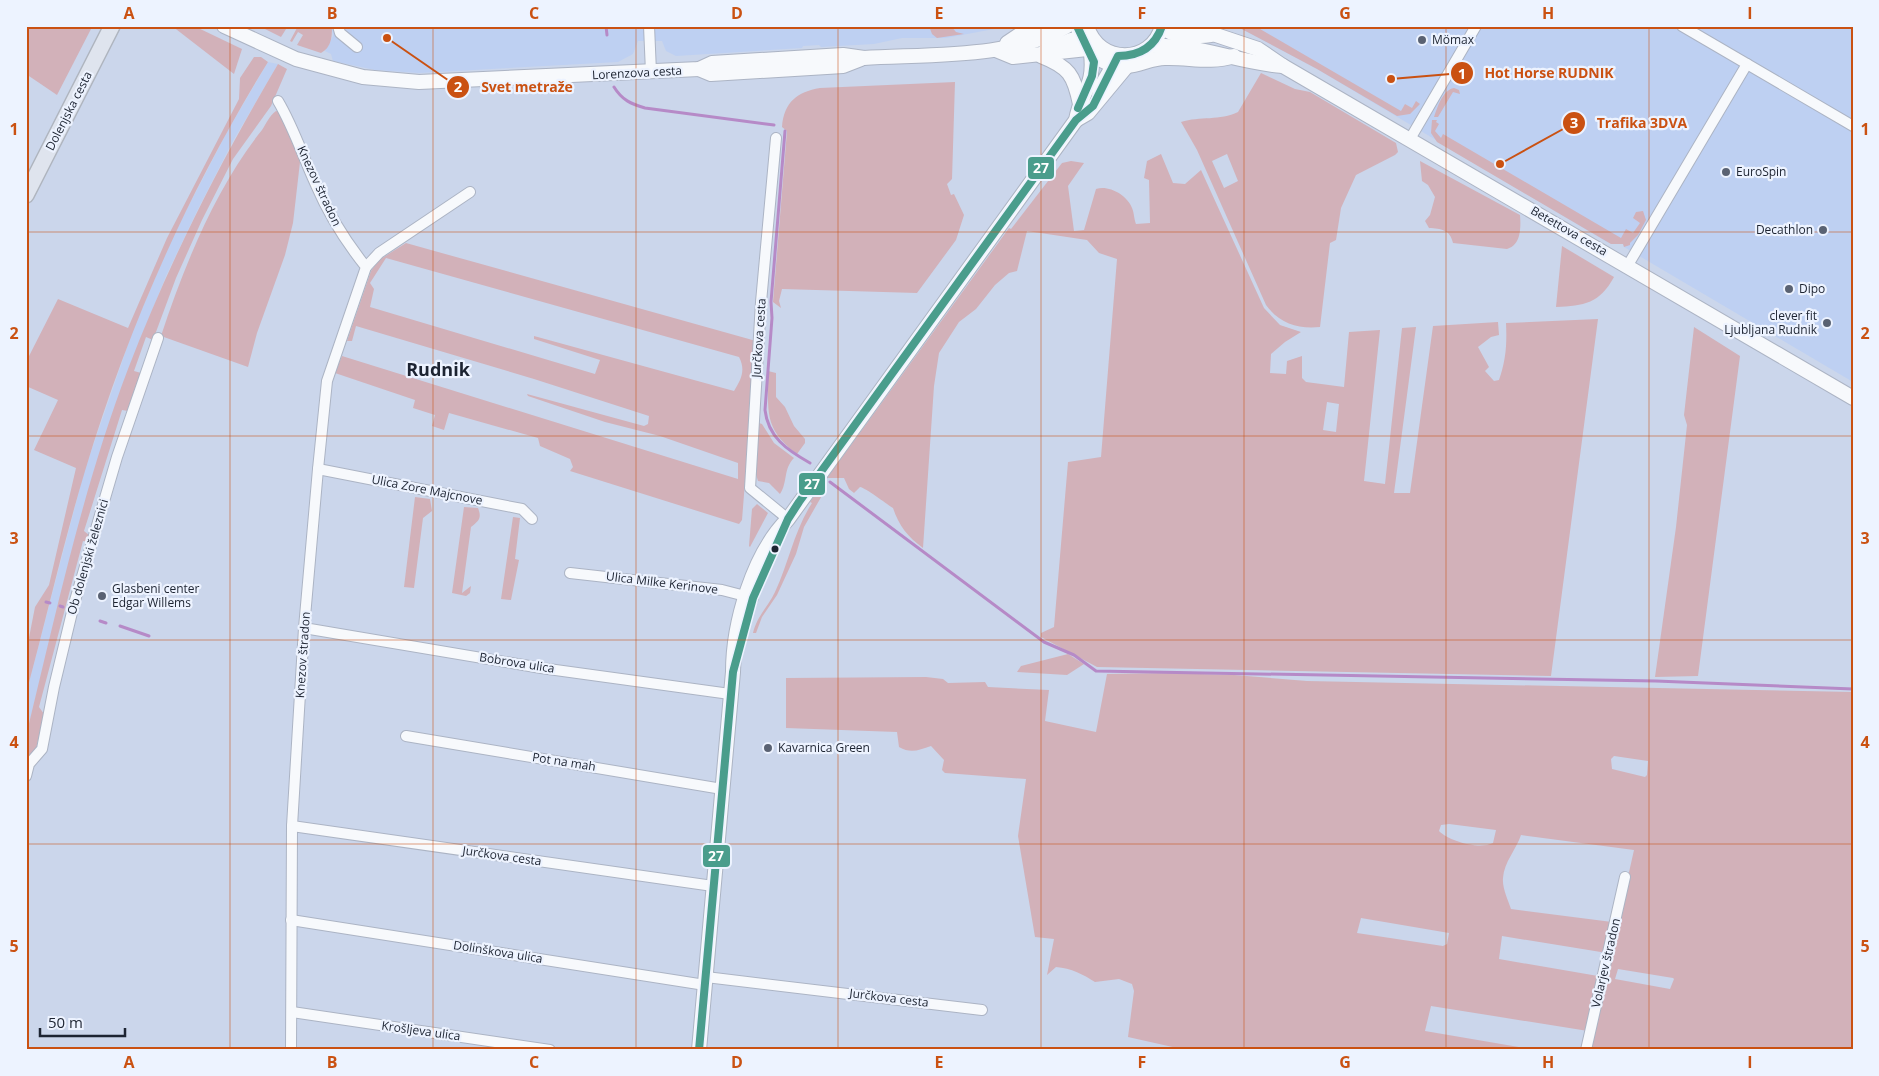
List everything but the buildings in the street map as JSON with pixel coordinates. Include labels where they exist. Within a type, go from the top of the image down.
[{"type":"main road","points":[[109,32],[125,26]]},
{"type":"main road","name":"Dolenjska cesta","points":[[26,195],[109,32]]},
{"type":"street","name":"Lorenzova cesta","points":[[224,26],[296,59],[363,77],[419,82],[700,69],[712,63],[842,55],[864,58],[996,50],[1050,35],[1067,26]]},
{"type":"street","points":[[338,26],[340,33],[357,47]]},
{"type":"street","points":[[649,26],[651,72]]},
{"type":"street","name":"Lorenzova cesta","points":[[996,50],[1022,33],[1041,26]]},
{"type":"street","name":"Betettova cesta","points":[[1189,26],[1197,27],[1211,35],[1258,49],[1283,66],[1628,265],[1853,398]]},
{"type":"street","points":[[1410,139],[1476,26]]},
{"type":"street","points":[[1682,26],[1853,126]]},
{"type":"street","points":[[1076,120],[1088,113],[1099,97],[1100,88],[1120,62],[1150,46],[1160,27]]},
{"type":"street","points":[[1120,62],[1123,47],[1144,40],[1160,27]]},
{"type":"street","name":"Betettova cesta","points":[[1160,27],[1175,35],[1194,37],[1211,35]]},
{"type":"street","name":"Lorenzova cesta","points":[[996,50],[1013,57],[1038,55],[1086,39]]},
{"type":"street","points":[[1086,39],[1120,62]]},
{"type":"street","points":[[699,1050],[730,694],[733,672],[750,597],[776,531],[788,519],[1076,120],[1080,104],[1093,75],[1086,39]]},
{"type":"street","name":"Betettova cesta","points":[[1150,46],[1190,48],[1234,56],[1260,64],[1283,66]]},
{"type":"street","points":[[1038,55],[1061,65],[1071,75],[1076,84],[1080,104]]},
{"type":"street","name":"Betettova cesta","points":[[1120,62],[1159,58],[1216,61],[1234,56]]},
{"type":"street","points":[[1628,265],[1747,64]]},
{"type":"street","name":"Knezov štradon","points":[[278,101],[294,132],[329,212],[345,241],[366,267]]},
{"type":"street","name":"Jurčkova cesta","points":[[776,138],[761,302],[750,488],[788,519]]},
{"type":"street","name":"Knezov štradon","points":[[291,1050],[292,826],[304,628],[327,380],[366,267],[380,253],[470,192]]},
{"type":"street","name":"Ob dolenjski železnici","points":[[26,776],[29,764],[42,749],[54,687],[76,595],[117,457],[158,338]]},
{"type":"street","name":"Ulica Zore Majcnove","points":[[318,469],[522,509],[532,519]]},
{"type":"street","name":"Ulica Milke Kerinove","points":[[570,573],[722,590],[750,597]]},
{"type":"street","name":"Bobrova ulica","points":[[304,628],[541,668],[730,694]]},
{"type":"street","name":"Pot na mah","points":[[406,736],[722,789]]},
{"type":"street","name":"Jurčkova cesta","points":[[292,826],[713,886]]},
{"type":"street","name":"Volarjev štradon","points":[[1586,1050],[1625,876]]},
{"type":"street","name":"Dolinškova ulica","points":[[291,920],[706,981]]},
{"type":"street","name":"Jurčkova cesta","points":[[706,981],[982,1010]]},
{"type":"street","name":"Krošljeva ulica","points":[[292,1012],[550,1050]]},
{"type":"shaded area","points":[[26,26],[91,29],[57,95],[26,74]]},
{"type":"shaded area","points":[[172,26],[194,26],[242,49],[234,74]]},
{"type":"shaded area","points":[[259,26],[288,26],[281,37]]},
{"type":"shaded area","points":[[298,26],[332,26],[331,37],[325,51],[321,53],[297,45],[303,35],[298,32],[292,42],[290,41]]},
{"type":"shaded area","points":[[332,26],[1010,26],[946,38],[902,38],[874,44],[821,47],[819,45],[803,46],[802,48],[676,56],[666,51],[662,41],[638,41],[633,54],[618,62],[419,73],[375,70],[333,61],[331,54],[325,51],[333,36]]},
{"type":"shaded area","points":[[929,26],[951,26],[956,32],[964,34],[937,38],[932,34]]},
{"type":"shaded area","points":[[1236,26],[1853,26],[1853,382],[1624,247],[1623,244],[1607,242],[1317,69]]},
{"type":"shaded area","points":[[1236,26],[1255,26],[1401,111],[1405,104],[1412,108],[1416,101],[1420,104],[1410,114],[1397,116],[1317,69]]},
{"type":"shaded area","points":[[254,57],[261,57],[268,62],[212,160],[163,260],[141,312],[102,417],[77,499],[26,694],[26,669],[29,657],[26,653],[35,607],[49,585],[76,468],[34,450],[58,400],[26,386],[26,362],[58,299],[128,328],[167,238],[239,99],[240,78]]},
{"type":"shaded area","points":[[268,62],[278,64],[233,141],[198,209],[166,276],[128,370],[75,539],[26,736],[26,694],[84,472],[133,330],[173,236],[228,130]]},
{"type":"shaded area","points":[[278,64],[287,69],[271,106],[233,159],[202,220],[176,278],[153,340],[146,337],[134,371],[141,373],[128,411],[122,410],[84,531],[89,535],[87,542],[83,541],[39,707],[44,714],[36,749],[26,762],[26,736],[71,551],[97,459],[128,369],[178,251],[216,175]]},
{"type":"shaded area","points":[[1261,73],[1295,89],[1310,92],[1396,143],[1398,152],[1395,155],[1356,175],[1341,208],[1336,240],[1330,243],[1320,327],[1304,327],[1290,324],[1277,317],[1266,305],[1197,150],[1181,122],[1224,117],[1238,112]],"holes":[[[1227,154],[1238,181],[1224,188],[1212,161]]]},
{"type":"shaded area","points":[[955,82],[952,179],[947,184],[951,195],[954,194],[964,215],[956,240],[917,293],[782,289],[779,301],[781,308],[773,302],[787,131],[782,127],[783,118],[793,100],[805,92],[820,88]]},
{"type":"shaded area","points":[[1450,89],[1459,90],[1460,94],[1453,92],[1438,117],[1434,117],[1443,96]]},
{"type":"shaded area","points":[[276,111],[279,112],[300,156],[300,162],[293,223],[285,255],[257,333],[248,367],[161,336],[191,255],[216,202],[245,152]]},
{"type":"shaded area","points":[[1432,120],[1437,120],[1436,122],[1439,124],[1435,131],[1441,138],[1443,134],[1621,238],[1626,229],[1633,233],[1640,223],[1633,218],[1636,212],[1643,211],[1646,220],[1630,245],[1624,247],[1623,244],[1611,244],[1437,142],[1431,133]]},
{"type":"shaded area","points":[[1161,154],[1173,183],[1185,184],[1201,170],[1264,308],[1280,325],[1301,332],[1271,354],[1270,373],[1286,374],[1287,361],[1302,356],[1302,378],[1306,382],[1344,387],[1349,332],[1380,330],[1364,481],[1385,484],[1402,328],[1416,327],[1394,493],[1410,493],[1433,326],[1498,322],[1499,335],[1491,337],[1478,347],[1489,367],[1485,371],[1494,381],[1499,380],[1505,359],[1506,323],[1598,319],[1551,676],[1097,667],[1041,637],[1041,633],[1054,627],[1068,462],[1101,457],[1117,259],[1099,253],[1087,240],[1027,231],[1017,271],[1009,273],[995,285],[976,309],[959,322],[939,353],[934,386],[923,548],[905,531],[893,508],[863,488],[860,487],[854,493],[849,489],[844,478],[827,478],[1009,228],[1011,229],[1062,163],[1071,161],[1084,163],[1068,186],[1074,231],[1084,230],[1096,189],[1101,188],[1117,192],[1130,203],[1136,224],[1150,223],[1149,180],[1144,178],[1147,161]],"holes":[[[1327,402],[1339,404],[1336,432],[1323,430]]]},
{"type":"shaded area","points":[[1420,161],[1520,215],[1520,230],[1515,244],[1507,249],[1453,243],[1452,238],[1447,232],[1441,229],[1429,228],[1425,221],[1430,215],[1435,197],[1428,185],[1422,181]]},
{"type":"shaded area","points":[[406,243],[756,341],[742,520],[739,524],[570,471],[573,467],[570,459],[540,446],[538,438],[449,413],[444,430],[432,426],[435,415],[413,408],[415,400],[335,373],[342,356],[738,479],[738,463],[660,436],[605,422],[528,396],[527,394],[644,426],[648,424],[649,416],[534,379],[356,326],[352,341],[347,341],[371,271],[379,260]],"holes":[[[386,258],[739,357],[742,375],[734,391],[534,336],[534,339],[600,360],[595,374],[370,307],[374,289],[370,283]]]},
{"type":"shaded area","points":[[1562,246],[1614,277],[1609,286],[1597,298],[1575,306],[1556,307]]},
{"type":"shaded area","points":[[1694,327],[1740,356],[1698,676],[1655,677],[1676,527],[1687,425],[1684,415]]},
{"type":"shaded area","points":[[768,371],[776,373],[776,397],[785,407],[794,426],[805,439],[805,443],[797,454],[778,436],[773,427],[768,408]]},
{"type":"shaded area","points":[[759,423],[762,424],[774,443],[794,458],[788,467],[780,494],[769,483],[758,481],[755,471]]},
{"type":"shaded area","points":[[823,483],[825,487],[824,492],[804,527],[796,554],[777,595],[762,617],[756,633],[753,633],[757,622],[780,581],[796,536],[812,503],[810,502]]},
{"type":"shaded area","points":[[415,497],[430,499],[432,511],[423,518],[414,588],[404,587]]},
{"type":"shaded area","points":[[757,504],[768,513],[750,547],[752,509]]},
{"type":"shaded area","points":[[464,507],[478,508],[480,514],[478,521],[471,527],[462,593],[471,586],[470,593],[466,596],[452,593]]},
{"type":"shaded area","points":[[513,517],[520,518],[515,559],[519,560],[511,600],[501,599]]},
{"type":"shaded area","points":[[1068,654],[1084,664],[1067,675],[1017,672],[1021,666]]},
{"type":"shaded area","points":[[1169,673],[1234,675],[1307,681],[1853,692],[1853,1050],[1589,1050],[1634,850],[1521,835],[1508,861],[1503,878],[1504,890],[1511,909],[1612,922],[1607,953],[1502,936],[1499,959],[1598,976],[1588,1031],[1431,1006],[1425,1031],[1537,1050],[1186,1050],[1128,1037],[1134,991],[1132,984],[1119,979],[1095,982],[1077,972],[1056,967],[1047,975],[1054,939],[1035,937],[1018,836],[1026,779],[945,773],[942,770],[944,760],[931,746],[915,751],[903,749],[899,747],[897,732],[786,728],[786,678],[926,677],[943,679],[948,683],[985,682],[988,687],[1049,690],[1045,721],[1096,732],[1107,674]],"holes":[[[1614,756],[1648,761],[1647,775],[1645,777],[1612,769],[1611,759]],[[1449,824],[1496,830],[1493,843],[1472,845],[1444,835],[1439,831],[1441,825]],[[1361,918],[1449,933],[1447,944],[1443,946],[1357,933]],[[1618,969],[1674,979],[1670,989],[1615,979]]]},
{"type":"waterway","points":[[606,26],[607,35]]},
{"type":"waterway","points":[[614,87],[627,101],[645,108],[774,125]]},
{"type":"waterway","points":[[785,131],[771,302],[772,318],[765,410],[774,435],[786,448],[810,463]]},
{"type":"waterway","points":[[830,482],[1044,642],[1074,655],[1096,671],[1656,681],[1853,689]]},
{"type":"waterway","points":[[46,602],[50,603]]},
{"type":"waterway","points":[[100,621],[106,623]]},
{"type":"waterway","points":[[120,626],[149,636]]},
{"type":"transit line","name":"27","points":[[1077,26],[1094,62],[1092,76],[1078,108]]},
{"type":"transit line","name":"27","points":[[699,1050],[733,672],[753,598],[788,519],[1076,120],[1093,106],[1118,56],[1133,54],[1151,45],[1162,26]]},
{"type":"place","name":"Svet metraže","points":[[387,38]]},
{"type":"place","name":"Mömax","points":[[1422,40]]},
{"type":"place","name":"Hot Horse RUDNIK","points":[[1391,79]]},
{"type":"place","name":"Trafika 3DVA","points":[[1500,164]]},
{"type":"place","name":"EuroSpin","points":[[1726,172]]},
{"type":"place","name":"Decathlon","points":[[1823,230]]},
{"type":"place","name":"Dipo","points":[[1789,289]]},
{"type":"place","name":"clever fit Ljubljana Rudnik","points":[[1827,323]]},
{"type":"place","name":"Glasbeni center Edgar Willems","points":[[102,596]]},
{"type":"place","name":"Kavarnica Green","points":[[768,748]]},
{"type":"district","name":"Rudnik","points":[[438,370]]}]
